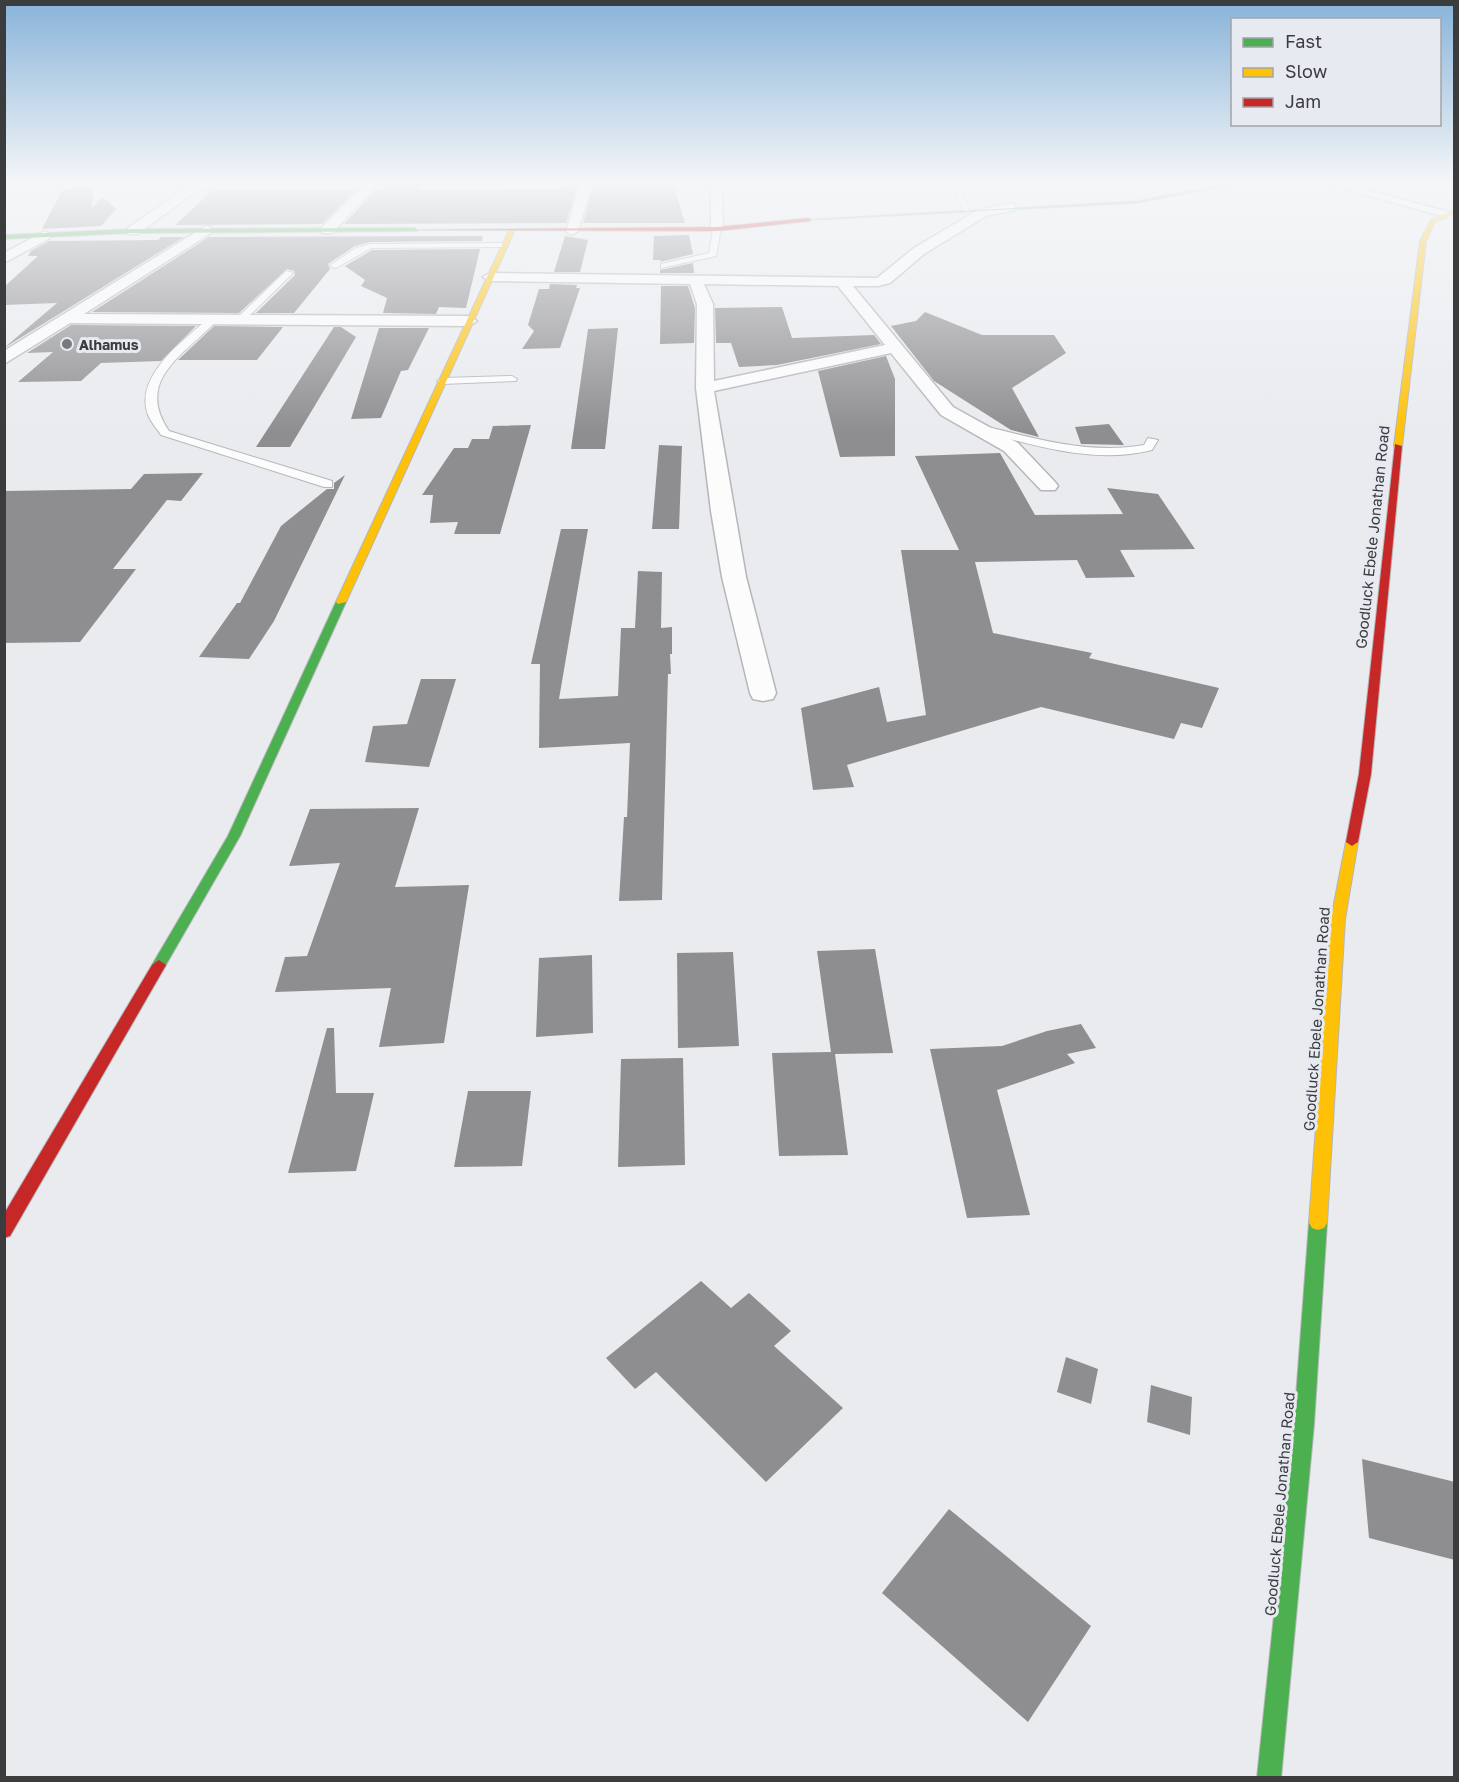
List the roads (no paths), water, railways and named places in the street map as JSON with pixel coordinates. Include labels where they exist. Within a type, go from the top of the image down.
[{"type":"street","points":[[4,359],[71,319],[150,267]]},
{"type":"street","points":[[4,1231],[234,836],[495,267]]},
{"type":"street","points":[[490,277],[843,283],[883,281],[900,267]]},
{"type":"street","name":"Goodluck Ebele Jonathan Road","points":[[1269,1778],[1304,1424],[1338,919],[1365,774],[1401,414],[1420,267]]},
{"type":"street","points":[[695,279],[705,304],[707,343],[705,388],[734,577],[763,693]]},
{"type":"street","points":[[843,283],[946,411],[1011,447],[1048,486]]},
{"type":"street","points":[[71,319],[242,318],[469,321]]},
{"type":"street","points":[[705,388],[893,348]]},
{"type":"lane","points":[[242,318],[289,273]]},
{"type":"lane","points":[[214,318],[155,376],[148,395],[157,424],[165,433],[328,484]]},
{"type":"lane","points":[[442,381],[512,379]]},
{"type":"lane","points":[[980,428],[1052,445],[1096,451],[1132,452],[1148,448],[1152,440]]},
{"type":"place","name":"Alhamus","points":[[67,344]]}]
